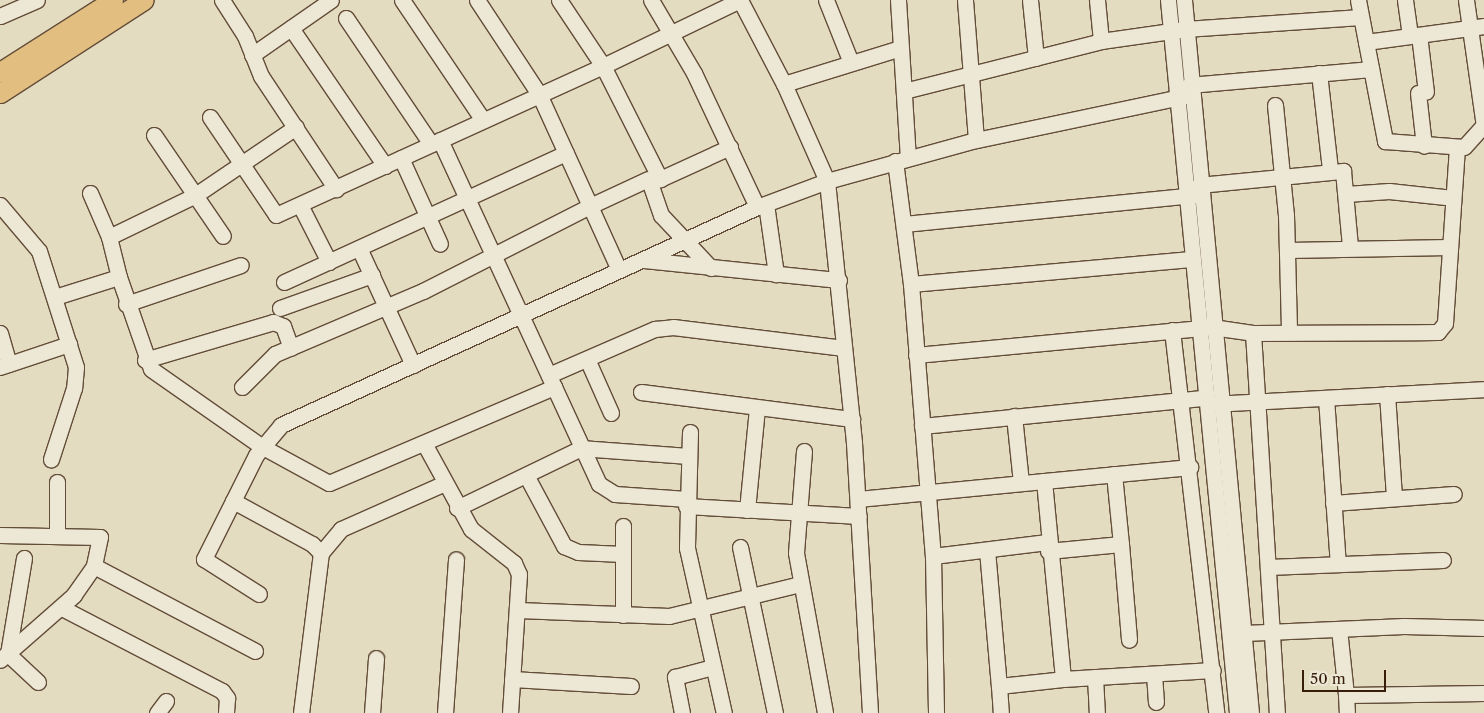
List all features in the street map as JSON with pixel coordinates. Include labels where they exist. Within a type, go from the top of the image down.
[{"type":"main road","points":[[0,72],[113,0]]},
{"type":"main road","points":[[0,93],[144,0]]},
{"type":"street","points":[[0,16],[36,0]]},
{"type":"street","points":[[222,0],[252,55],[336,189]]},
{"type":"street","points":[[252,55],[331,0]]},
{"type":"street","points":[[402,0],[483,120]]},
{"type":"street","points":[[477,0],[539,94],[619,270]]},
{"type":"street","points":[[559,0],[603,66],[660,179],[730,147]]},
{"type":"street","points":[[651,0],[672,34],[761,206],[776,274]]},
{"type":"street","points":[[210,117],[270,212],[276,215],[300,206],[603,66],[740,0],[784,84],[827,181],[839,280],[852,419],[870,713]]},
{"type":"street","points":[[826,0],[850,60]]},
{"type":"street","points":[[898,0],[904,91],[901,159],[904,224],[911,284],[933,556],[936,713]]},
{"type":"street","points":[[965,0],[976,140]]},
{"type":"street","points":[[1030,0],[1036,58]]},
{"type":"street","points":[[1097,0],[1101,41]]},
{"type":"street","points":[[1168,0],[1178,30],[1186,93],[1211,402],[1230,566],[1237,713]]},
{"type":"street","points":[[1178,30],[1184,0]]},
{"type":"street","points":[[1358,0],[1385,142],[1457,148],[1468,145],[1484,125],[1478,27],[1466,0]]},
{"type":"street","points":[[1405,0],[1410,35],[1419,35]]},
{"type":"street","points":[[904,91],[1101,41],[1178,30],[1361,17]]},
{"type":"street","points":[[346,18],[435,142],[467,199],[495,256],[581,448],[606,491],[747,510],[859,516]]},
{"type":"street","points":[[1366,42],[1478,27]]},
{"type":"street","points":[[290,28],[385,166]]},
{"type":"street","points":[[1419,35],[1424,146]]},
{"type":"street","points":[[784,84],[850,60],[900,48]]},
{"type":"street","points":[[259,594],[204,559],[261,446],[293,418],[761,206],[827,181],[901,159],[976,140],[1186,93],[1319,73],[1371,69]]},
{"type":"street","points":[[1319,73],[1330,170]]},
{"type":"street","points":[[1275,105],[1288,250],[1289,332]]},
{"type":"street","points":[[110,237],[194,196],[242,166],[296,127]]},
{"type":"street","points":[[154,135],[223,236]]},
{"type":"street","points":[[916,355],[1205,328],[1253,333],[1444,329],[1457,148]]},
{"type":"street","points":[[284,282],[566,154]]},
{"type":"street","points":[[401,158],[440,244]]},
{"type":"street","points":[[904,224],[1195,191],[1330,170],[1343,171],[1350,247]]},
{"type":"street","points":[[242,386],[267,359],[387,308],[495,256],[590,206],[649,183],[660,215],[711,268]]},
{"type":"street","points":[[1195,191],[1191,259],[1205,328]]},
{"type":"street","points":[[1346,194],[1389,191],[1453,198]]},
{"type":"street","points":[[90,193],[110,237],[126,304],[150,370],[261,446],[329,483],[425,445],[552,381],[587,359],[655,329],[673,327],[844,348]]},
{"type":"street","points":[[0,205],[33,240],[55,296],[77,379],[51,459]]},
{"type":"street","points":[[300,206],[328,262]]},
{"type":"street","points":[[1288,250],[1350,247],[1449,247]]},
{"type":"street","points":[[359,248],[413,365]]},
{"type":"street","points":[[911,284],[1191,259]]},
{"type":"street","points":[[643,260],[839,280]]},
{"type":"street","points":[[126,304],[241,265]]},
{"type":"street","points":[[280,308],[372,275]]},
{"type":"street","points":[[55,296],[119,277]]},
{"type":"street","points":[[145,360],[273,322],[283,326],[291,348]]},
{"type":"street","points":[[1172,330],[1178,400],[1189,462],[1214,670],[1216,713]]},
{"type":"street","points":[[0,333],[5,366],[69,344]]},
{"type":"street","points":[[1253,333],[1277,713]]},
{"type":"street","points":[[587,359],[611,413]]},
{"type":"street","points":[[922,426],[1178,400],[1256,402],[1484,389]]},
{"type":"street","points":[[641,392],[852,419]]},
{"type":"street","points":[[1387,394],[1394,497]]},
{"type":"street","points":[[1326,398],[1338,564]]},
{"type":"street","points":[[1211,402],[1211,455],[1230,566],[1244,633],[1251,713]]},
{"type":"street","points":[[747,510],[757,408]]},
{"type":"street","points":[[1014,416],[1021,483]]},
{"type":"street","points":[[690,432],[686,502],[687,548],[724,713]]},
{"type":"street","points":[[425,445],[457,508],[482,540],[514,563],[519,574],[510,713]]},
{"type":"street","points":[[457,508],[581,448],[688,456]]},
{"type":"street","points":[[804,451],[796,553],[824,713]]},
{"type":"street","points":[[858,499],[928,494],[1114,474],[1189,462],[1211,455]]},
{"type":"street","points":[[526,474],[564,546],[578,552],[623,554]]},
{"type":"street","points":[[1114,474],[1129,640]]},
{"type":"street","points":[[1044,481],[1048,546],[1063,679]]},
{"type":"street","points":[[57,482],[57,535]]},
{"type":"street","points":[[301,713],[321,553],[341,529],[445,483]]},
{"type":"street","points":[[1333,502],[1454,494]]},
{"type":"street","points":[[234,501],[312,544],[321,553]]},
{"type":"street","points":[[623,526],[623,615]]},
{"type":"street","points":[[0,535],[100,537],[94,566],[62,608],[4,657]]},
{"type":"street","points":[[933,556],[1048,546],[1121,544]]},
{"type":"street","points":[[740,547],[775,713]]},
{"type":"street","points":[[987,550],[1001,713]]},
{"type":"street","points":[[4,657],[24,558]]},
{"type":"street","points":[[445,713],[456,559]]},
{"type":"street","points":[[1268,567],[1443,560]]},
{"type":"street","points":[[94,566],[255,651]]},
{"type":"street","points":[[518,610],[669,616],[750,594],[800,584]]},
{"type":"street","points":[[62,608],[222,691],[227,698],[226,713]]},
{"type":"street","points":[[1244,633],[1339,629],[1484,628]]},
{"type":"street","points":[[1339,629],[1347,713]]},
{"type":"street","points":[[4,657],[38,682]]},
{"type":"street","points":[[372,713],[376,658]]},
{"type":"street","points":[[682,713],[675,676],[713,667]]},
{"type":"street","points":[[1000,686],[1063,679],[1214,670]]},
{"type":"street","points":[[1154,674],[1156,702]]},
{"type":"street","points":[[1095,677],[1097,713]]},
{"type":"street","points":[[512,679],[631,686]]},
{"type":"street","points":[[1346,695],[1484,693]]}]
